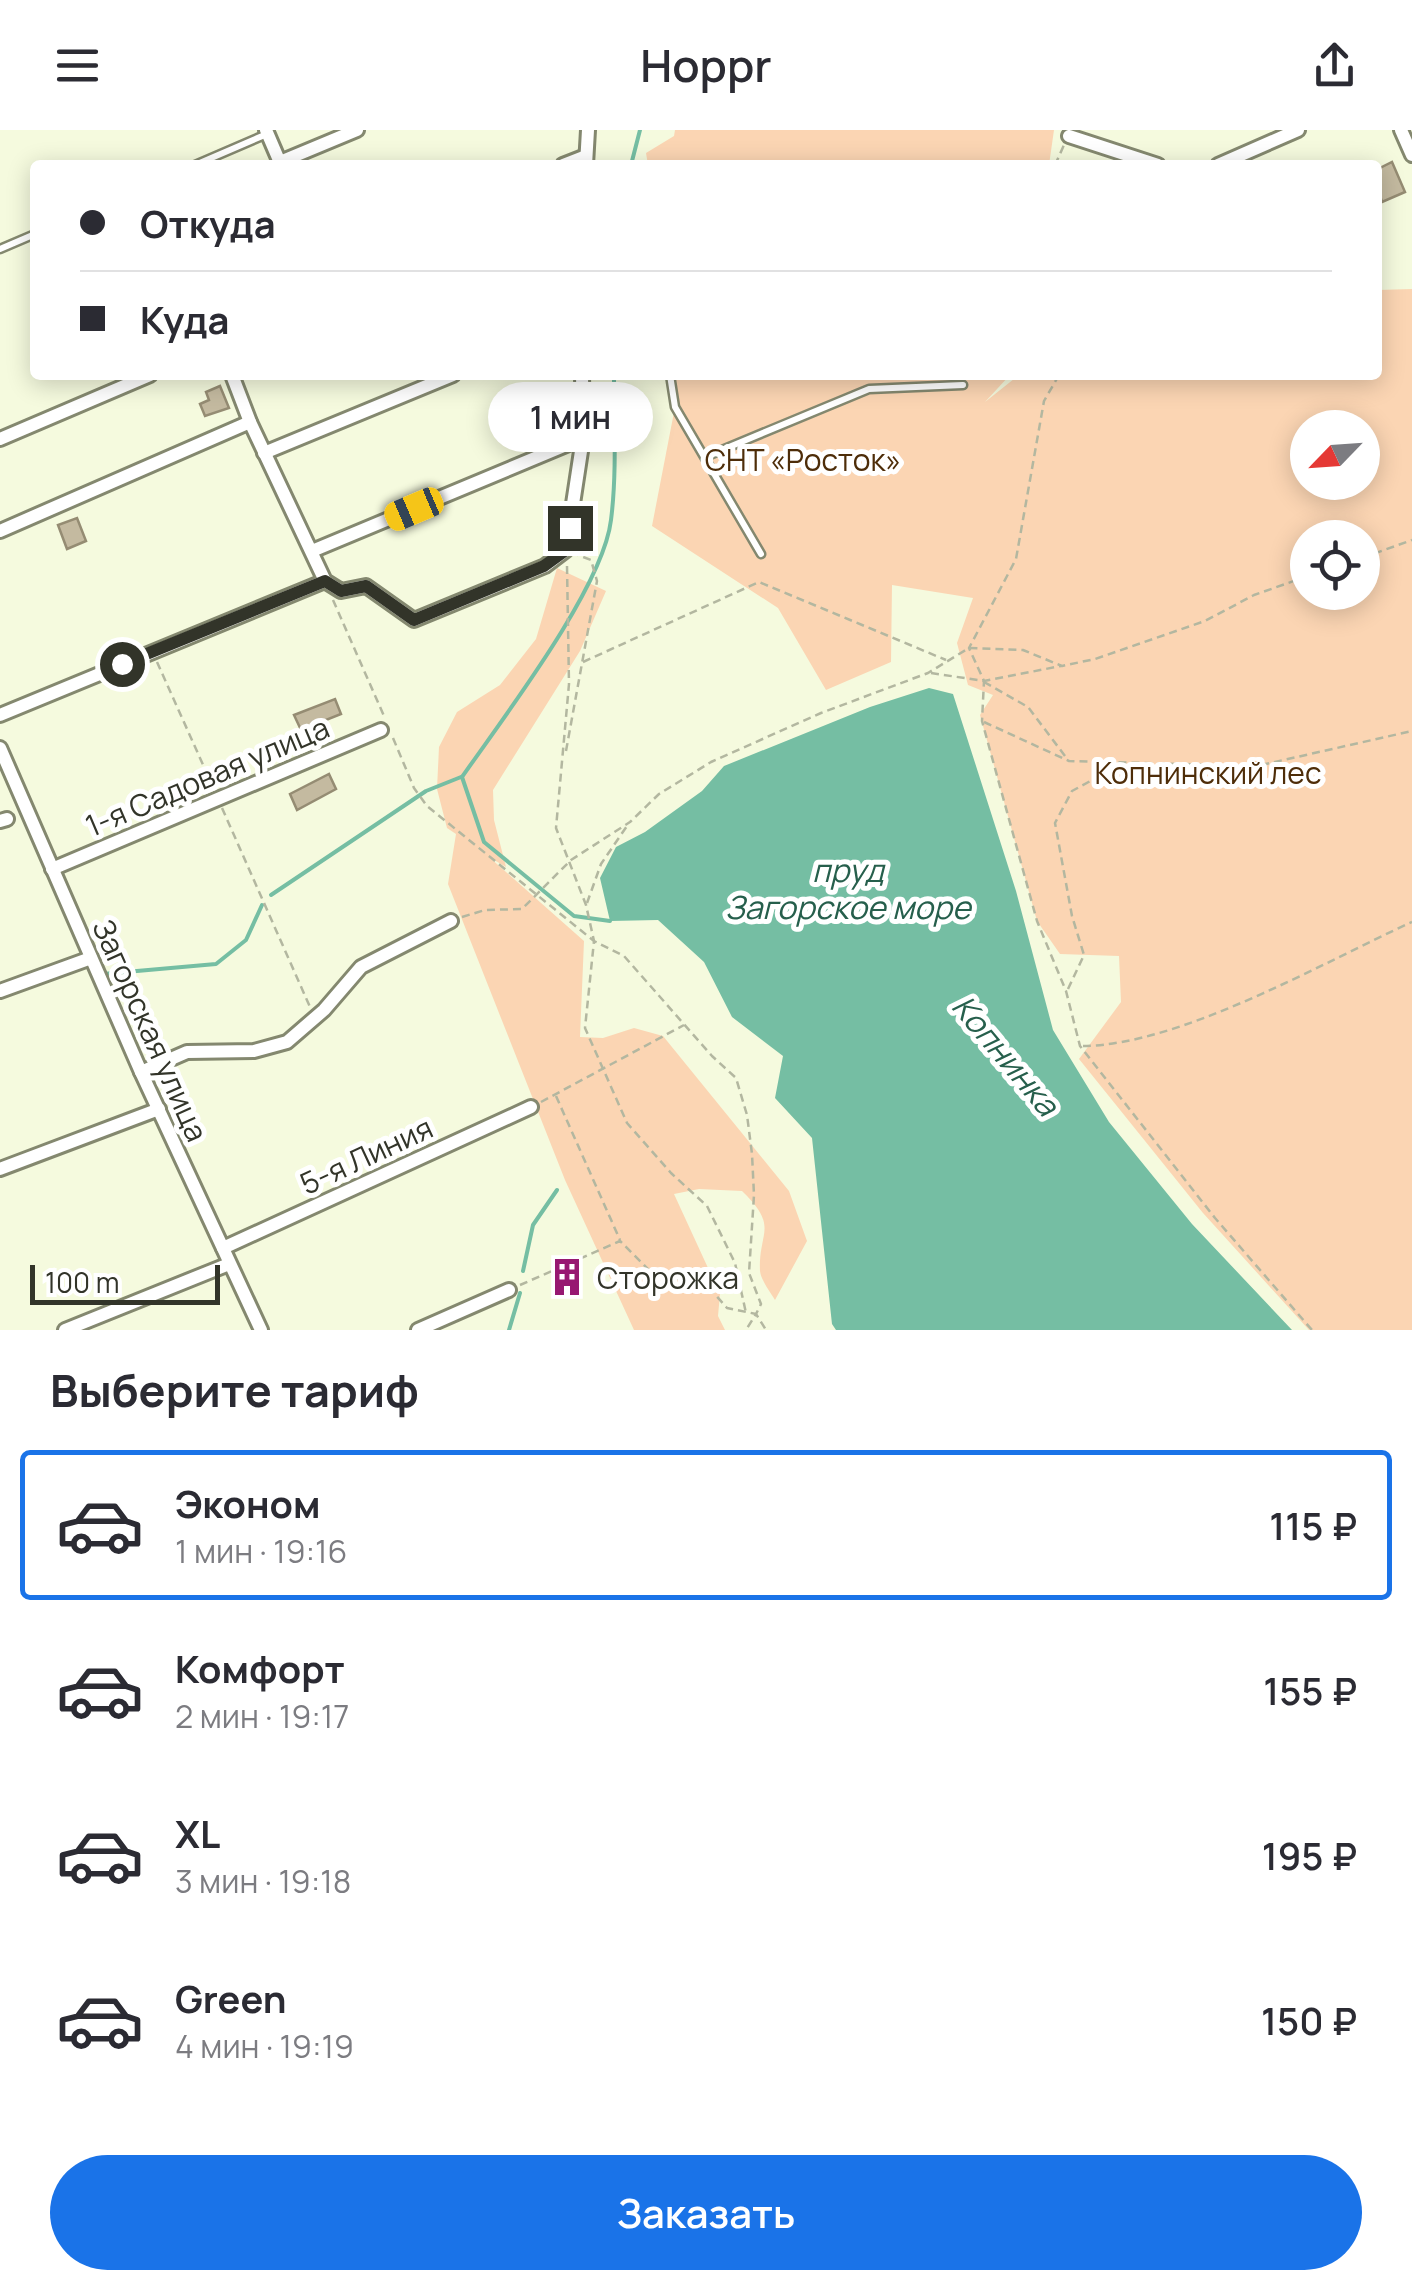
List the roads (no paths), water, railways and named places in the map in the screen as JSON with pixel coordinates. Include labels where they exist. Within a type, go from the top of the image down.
[{"type":"street","points":[[287,160],[357,130]]},
{"type":"street","points":[[586,160],[588,130]]},
{"type":"street","points":[[1229,160],[1298,130]]},
{"type":"street","points":[[1402,130],[1412,155]]},
{"type":"street","points":[[267,132],[279,160]]},
{"type":"street","points":[[1069,136],[1143,160]]},
{"type":"street","points":[[0,439],[138,380]]},
{"type":"street","points":[[234,380],[325,581],[341,591],[366,586],[414,620],[544,566],[566,550],[583,438],[582,380]]},
{"type":"street","points":[[264,453],[441,380]]},
{"type":"street","points":[[0,531],[250,422]]},
{"type":"street","points":[[312,552],[583,438]]},
{"type":"street","points":[[0,715],[325,581]]},
{"type":"street","name":"1-я Садовая улица","points":[[52,869],[381,730]]},
{"type":"street","name":"Загорская улица","points":[[0,748],[141,1072],[261,1330]]},
{"type":"street","points":[[141,1072],[187,1052],[254,1051],[287,1042],[315,1018],[361,967],[451,920]]},
{"type":"street","points":[[0,991],[92,958]]},
{"type":"street","name":"5-я Линия","points":[[222,1248],[531,1107]]},
{"type":"street","points":[[0,1169],[159,1109]]},
{"type":"street","points":[[66,1330],[228,1264]]},
{"type":"street","points":[[418,1330],[509,1290]]},
{"type":"lane","points":[[205,160],[267,132]]},
{"type":"lane","points":[[0,249],[30,236]]},
{"type":"lane","points":[[671,380],[675,407],[762,554]]},
{"type":"lane","points":[[704,458],[870,390],[963,385]]},
{"type":"water","name":"пруд Загорское море","points":[[929,688],[953,694],[1016,891],[1053,1030],[1109,1122],[1192,1224],[1292,1330],[836,1330],[832,1324],[812,1138],[775,1098],[783,1056],[732,1017],[704,962],[658,920],[610,921],[600,878],[616,847],[645,832],[702,791],[724,766],[870,707]]},
{"type":"waterway","points":[[632,160],[640,130]]},
{"type":"waterway","points":[[610,921],[574,916],[484,842],[462,777],[549,652],[590,581],[604,548],[614,484],[614,380]]},
{"type":"waterway","points":[[271,895],[426,791],[461,777]]},
{"type":"waterway","points":[[103,974],[216,964],[246,940],[262,905]]},
{"type":"waterway","points":[[523,1271],[533,1225],[557,1190]]},
{"type":"waterway","points":[[509,1330],[520,1293]]},
{"type":"place","name":"Сторожка","points":[[567,1277]]},
{"type":"park label","name":"СНТ «Росток»","points":[[803,459]]},
{"type":"park label","name":"Копнинский лес","points":[[1208,772]]},
{"type":"water label","name":"Копнинка","points":[[1006,1055]]}]
